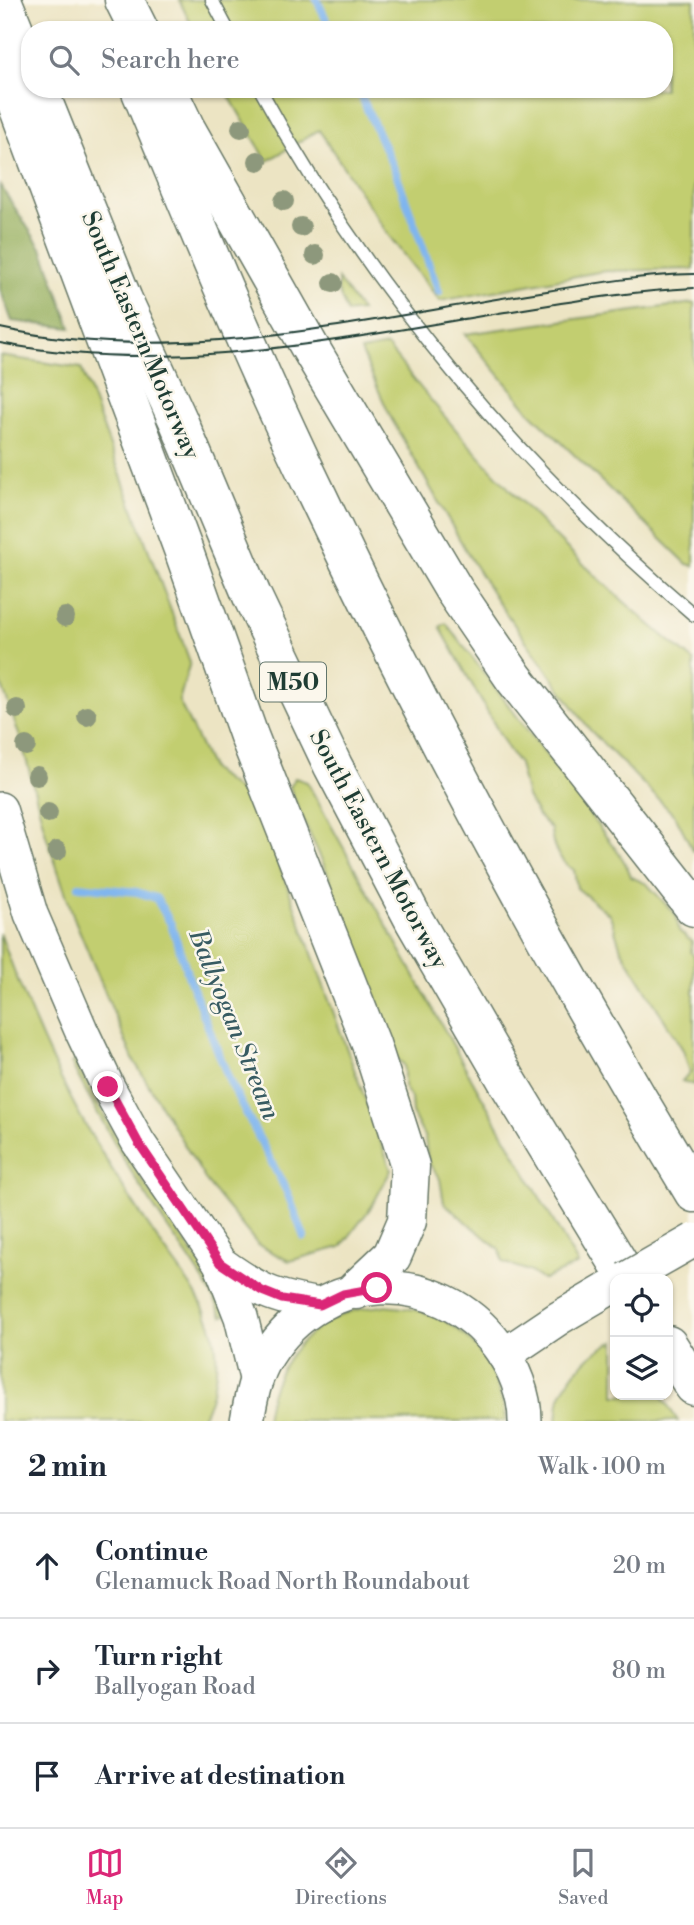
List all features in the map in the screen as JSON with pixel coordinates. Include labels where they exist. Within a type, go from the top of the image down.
[{"type":"highway","points":[[2,0],[21,47]]},
{"type":"highway","points":[[103,0],[111,21]]},
{"type":"highway","points":[[124,0],[134,21]]},
{"type":"highway","points":[[0,58],[183,549],[249,736],[371,1044],[410,1166],[407,1221],[397,1244],[392,1255],[356,1290]]},
{"type":"highway","name":"South Eastern Motorway","points":[[42,98],[123,300],[252,596],[333,766],[421,932],[624,1274]]},
{"type":"highway","points":[[144,98],[228,300],[317,497],[398,661],[517,887],[620,1070],[694,1193]]},
{"type":"highway","points":[[171,98],[309,346],[454,590],[514,678],[694,907]]},
{"type":"highway","points":[[673,1353],[694,1386]]},
{"type":"street","points":[[0,809],[31,914],[97,1064],[138,1142],[220,1263],[241,1317],[256,1378]]},
{"type":"street","points":[[636,1274],[694,1240]]},
{"type":"street","points":[[220,1263],[262,1291],[282,1299],[320,1305]]},
{"type":"street","points":[[247,1421],[256,1378],[267,1355],[282,1335],[320,1305],[356,1290],[398,1288],[429,1294],[450,1303],[488,1332],[505,1354],[519,1389],[525,1421]]},
{"type":"street","points":[[505,1354],[610,1288]]},
{"type":"lane","points":[[212,0],[223,21]]},
{"type":"lane","points":[[265,98],[338,220],[443,361],[569,501],[642,571],[694,615]]},
{"type":"green space","points":[[179,0],[694,0],[694,269],[604,271],[440,301],[389,236],[319,130],[267,161],[230,98],[673,98],[673,21],[190,21]]},
{"type":"green space","points":[[0,185],[43,251],[71,328],[12,321],[0,289]]},
{"type":"green space","points":[[338,279],[361,311],[347,313],[338,290]]},
{"type":"green space","points":[[694,303],[694,566],[687,564],[530,412],[465,334]]},
{"type":"green space","points":[[387,346],[457,431],[570,551],[694,661],[694,852],[676,817],[590,730],[498,602],[469,556],[391,418],[361,351]]},
{"type":"green space","points":[[0,356],[81,368],[190,662],[179,701],[212,770],[258,806],[391,1170],[372,1206],[341,1247],[289,1261],[258,1245],[208,1184],[133,1059],[74,918],[46,835],[22,743],[0,680]]},
{"type":"green space","points":[[446,623],[585,806],[623,860],[631,877],[647,884],[676,915],[679,931],[692,942],[694,1085],[682,1081],[690,1072],[683,1050],[621,949],[610,915],[577,888],[574,870],[557,853],[551,829],[538,816],[527,797],[519,764],[440,627]]},
{"type":"green space","points":[[295,778],[307,782],[578,1264],[543,1280],[529,1271],[503,1262],[500,1250],[444,1203],[440,1179],[428,1162],[425,1138],[412,1113],[411,1098],[404,1087],[404,1065],[387,1050],[345,932],[347,923],[290,787]]},
{"type":"green space","points":[[0,933],[43,1041],[82,1120],[208,1317],[215,1340],[216,1364],[210,1399],[200,1421],[0,1421]]},
{"type":"green space","points":[[75,1062],[122,1148],[213,1283],[227,1315],[222,1316],[198,1272],[129,1169],[71,1063]]},
{"type":"green space","points":[[384,1306],[416,1310],[435,1316],[467,1337],[489,1366],[497,1384],[506,1421],[266,1421],[269,1403],[282,1368],[304,1340],[334,1318],[356,1310]]},
{"type":"green space","points":[[610,1343],[610,1400],[664,1400],[678,1421],[557,1421],[560,1398],[569,1380],[590,1357]]},
{"type":"waterway","points":[[317,0],[327,21]]},
{"type":"waterway","points":[[362,98],[396,173],[439,292]]},
{"type":"waterway","name":"Ballyogan Stream","points":[[79,886],[137,892],[156,898],[171,924],[230,1082],[288,1194],[304,1237]]},
{"type":"tram line","points":[[0,328],[69,339],[137,343],[206,341],[343,325],[602,282],[694,274]]},
{"type":"tram line","points":[[0,343],[64,352],[127,356],[190,355],[316,343],[599,297],[694,288]]},
{"type":"route","points":[[108,1087],[138,1142],[220,1263],[262,1291],[282,1299],[320,1305],[356,1290],[377,1288]]}]
